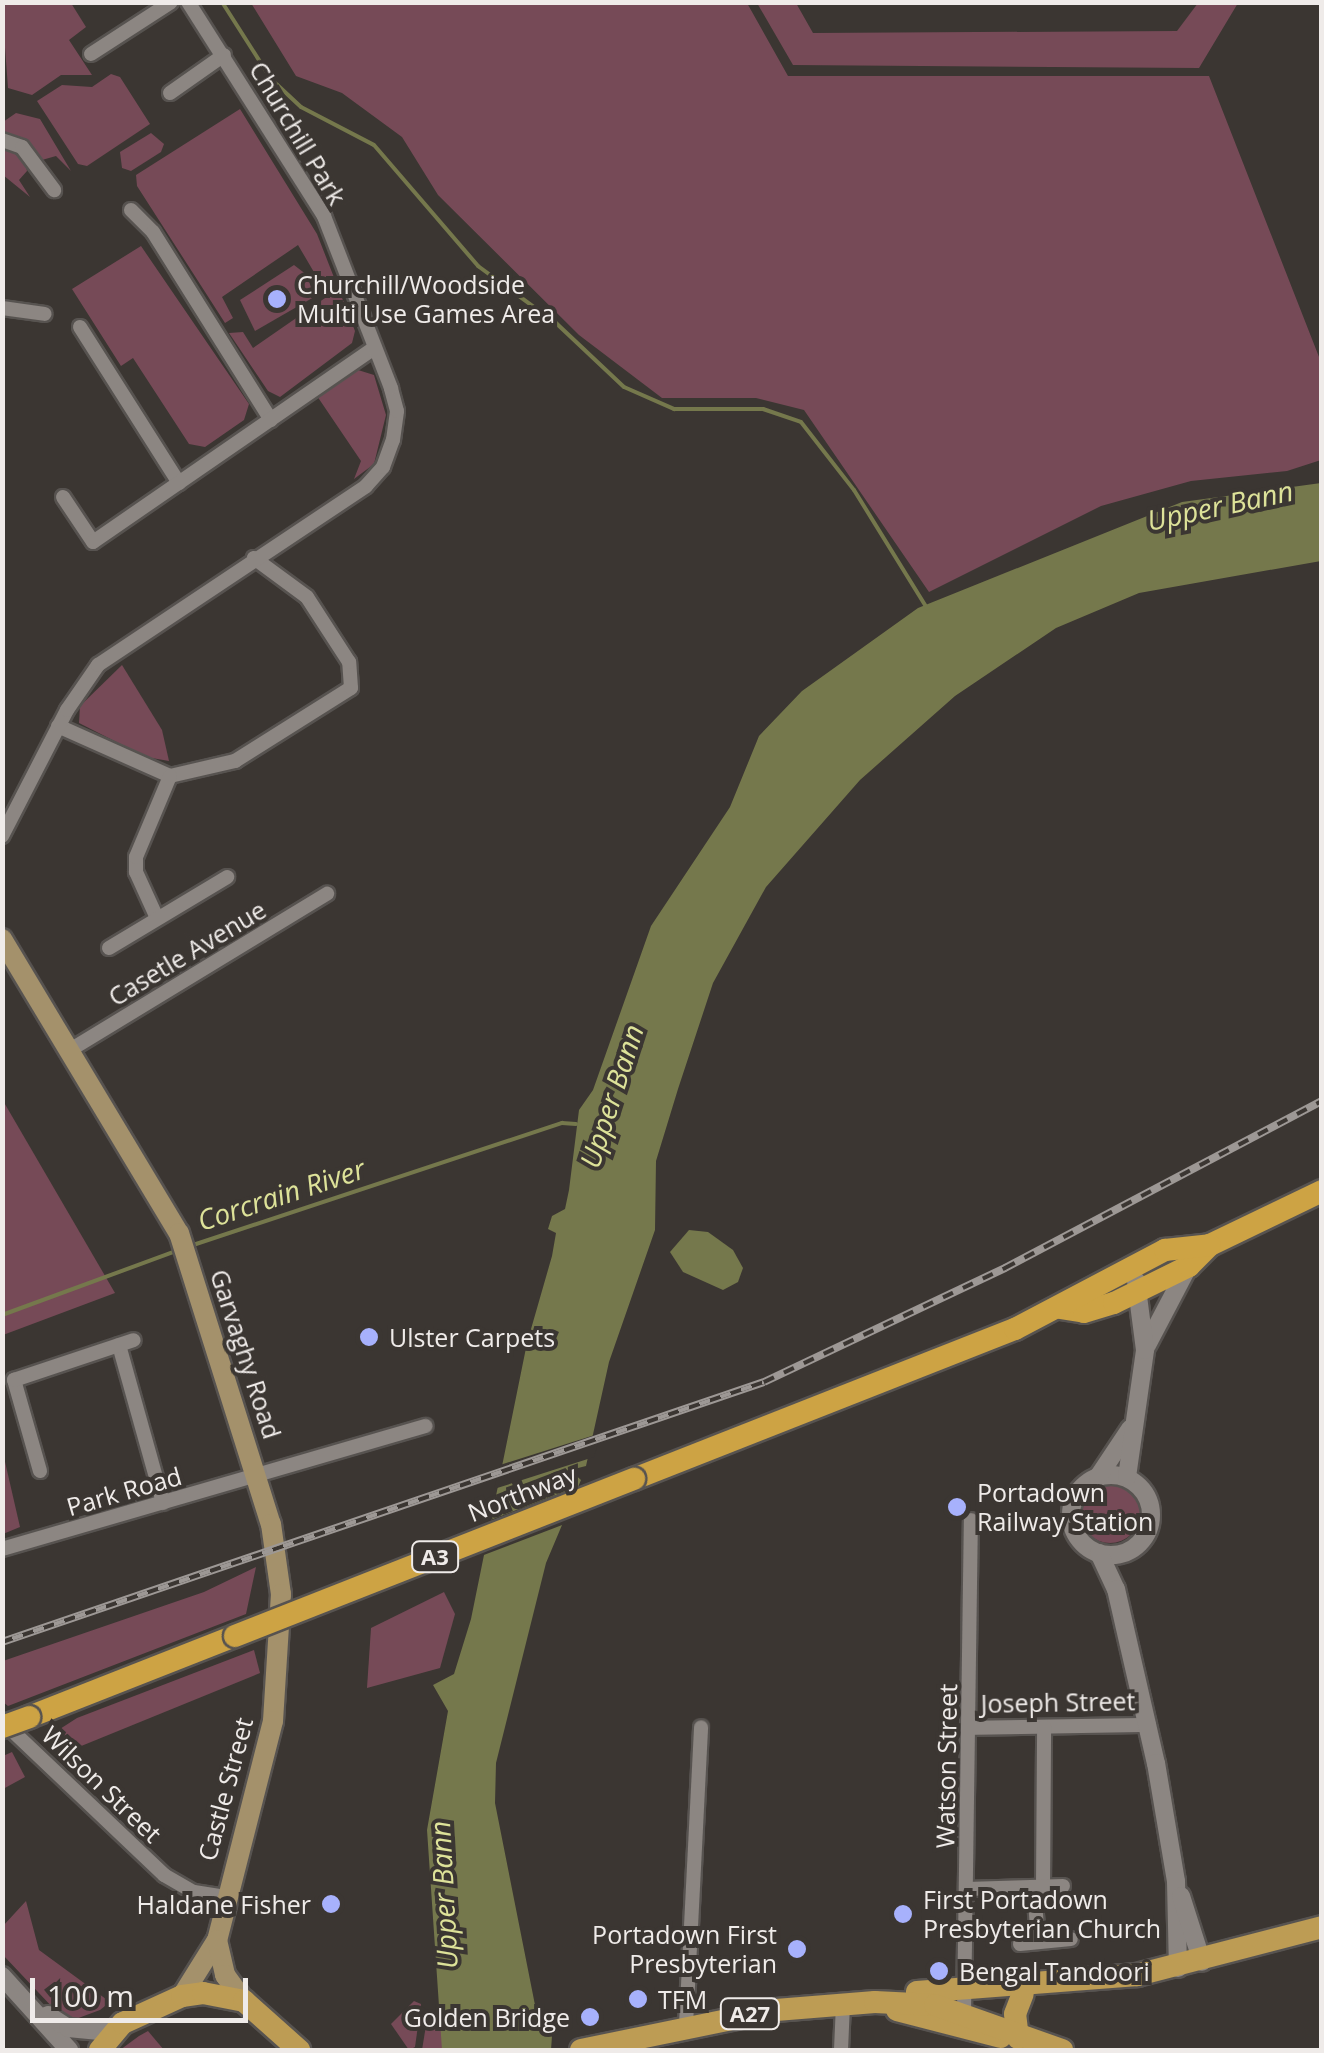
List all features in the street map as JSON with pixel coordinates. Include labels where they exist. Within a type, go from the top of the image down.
[{"type":"highway","name":"Northway","points":[[1060,1308],[1084,1312],[1139,1290],[1189,1266],[1210,1245],[1322,1191]]},
{"type":"highway","name":"Northway","points":[[13,1722],[1060,1308],[1079,1290],[1165,1250],[1210,1245]]},
{"type":"highway","points":[[2,1741],[13,1722]]},
{"type":"main road","name":"Garvaghy Road","points":[[2,938],[179,1233],[192,1265],[259,1477],[279,1575],[280,1652]]},
{"type":"main road","name":"Castle Street","points":[[182,1996],[217,1940],[262,1772],[280,1652]]},
{"type":"main road","name":"A27","points":[[875,2002],[944,2026],[965,2001],[1044,1982],[1178,1968],[1322,1927]]},
{"type":"main road","points":[[217,1940],[225,1975],[244,2001],[299,2050]]},
{"type":"main road","name":"A27","points":[[581,2050],[686,2025],[875,2002],[903,1993],[965,2001],[1023,1993],[1044,1982]]},
{"type":"main road","points":[[1016,2037],[1014,2014],[1023,1993]]},
{"type":"main road","points":[[99,2037],[182,1996],[244,2001]]},
{"type":"main road","points":[[965,2001],[1016,2037]]},
{"type":"main road","points":[[944,2026],[1016,2037],[1053,2049]]},
{"type":"street","points":[[91,54],[171,2]]},
{"type":"street","name":"Churchill Park","points":[[188,2],[324,216],[397,411],[383,466],[366,486],[254,558]]},
{"type":"street","name":"Churchill Park","points":[[170,93],[224,56]]},
{"type":"street","points":[[2,140],[22,147],[54,190]]},
{"type":"street","points":[[131,210],[153,232],[271,420]]},
{"type":"street","points":[[2,308],[45,314]]},
{"type":"street","points":[[80,328],[179,483]]},
{"type":"street","points":[[63,496],[93,542],[374,348]]},
{"type":"street","points":[[2,836],[58,726],[107,658],[254,558],[307,597],[349,662],[351,688],[235,761],[170,776],[58,726]]},
{"type":"street","points":[[157,918],[136,872],[136,857],[170,776]]},
{"type":"street","points":[[109,948],[226,877]]},
{"type":"street","name":"Casetle Avenue","points":[[70,1050],[327,894]]},
{"type":"street","points":[[1126,1477],[1145,1350],[1139,1290],[1129,1266]]},
{"type":"street","points":[[1145,1350],[1189,1266]]},
{"type":"street","points":[[40,1472],[14,1380],[134,1340]]},
{"type":"street","points":[[118,1345],[163,1504]]},
{"type":"street","points":[[1098,1477],[1126,1477],[1145,1492],[1152,1514],[1146,1537],[1125,1552],[1099,1553],[1078,1537],[1071,1514],[1078,1491],[1098,1477],[1133,1425]]},
{"type":"street","name":"Park Road","points":[[2,1548],[426,1426]]},
{"type":"street","name":"Watson Street","points":[[965,2001],[971,1520]]},
{"type":"street","name":"Joseph Street","points":[[1116,1589],[1125,1552]]},
{"type":"street","name":"Joseph Street","points":[[1099,1553],[1116,1589],[1149,1726],[1176,1881],[1202,1962]]},
{"type":"street","name":"Wilson Street","points":[[13,1722],[164,1875],[194,1892],[226,1897]]},
{"type":"street","name":"Joseph Street","points":[[968,1728],[1149,1726]]},
{"type":"street","points":[[686,2025],[701,1727]]},
{"type":"street","points":[[1038,1942],[1044,1728]]},
{"type":"street","name":"Joseph Street","points":[[1176,1881],[1178,1968]]},
{"type":"street","points":[[966,1889],[1063,1886]]},
{"type":"street","points":[[1020,1944],[1070,1939]]},
{"type":"street","points":[[2,1976],[35,2006],[68,2028],[99,2037]]},
{"type":"street","points":[[841,2050],[842,2004]]},
{"type":"street","points":[[35,2006],[68,2050]]},
{"type":"shaded area","points":[[10,2],[71,3],[86,27],[69,40],[92,75],[61,75],[32,95],[8,88],[2,7]]},
{"type":"shaded area","points":[[251,3],[747,3],[788,76],[1209,76],[1321,362],[1321,460],[1287,471],[1191,481],[1101,506],[929,592],[804,410],[756,398],[662,398],[579,335],[438,195],[402,137],[342,93],[296,76]]},
{"type":"shaded area","points":[[757,3],[796,3],[813,33],[1177,31],[1198,3],[1238,3],[1199,68],[793,65]]},
{"type":"shaded area","points":[[111,74],[120,77],[150,124],[87,166],[78,164],[37,101],[62,85],[92,87]]},
{"type":"shaded area","points":[[240,109],[317,234],[355,331],[352,343],[280,397],[268,391],[229,333],[243,332],[253,348],[328,296],[298,245],[222,297],[233,318],[225,323],[137,186],[136,175]]},
{"type":"shaded area","points":[[16,113],[40,119],[71,171],[56,156],[42,160],[28,145],[3,135],[3,122]]},
{"type":"shaded area","points":[[151,133],[164,144],[161,152],[131,171],[122,168],[120,152]]},
{"type":"shaded area","points":[[3,147],[25,160],[27,171],[19,180],[30,197],[3,175]]},
{"type":"shaded area","points":[[141,246],[249,404],[244,420],[205,447],[189,444],[133,358],[121,366],[72,289]]},
{"type":"shaded area","name":"Churchill/Woodside Multi Use Games Area","points":[[294,265],[307,275],[314,297],[255,331],[240,300]]},
{"type":"shaded area","points":[[358,370],[374,375],[386,415],[374,464],[354,479],[361,461],[317,396]]},
{"type":"shaded area","points":[[122,665],[162,730],[169,761],[146,757],[79,723],[80,706]]},
{"type":"shaded area","points":[[2,1099],[115,1293],[3,1335],[2,1335]]},
{"type":"shaded area","points":[[3,1453],[20,1527],[2,1534]]},
{"type":"shaded area","points":[[1110,1483],[1131,1492],[1140,1513],[1131,1534],[1110,1543],[1089,1534],[1080,1513],[1089,1492]]},
{"type":"shaded area","points":[[256,1567],[246,1614],[8,1706],[3,1702],[3,1661],[204,1592]]},
{"type":"shaded area","points":[[444,1592],[455,1614],[440,1668],[367,1688],[371,1628]]},
{"type":"shaded area","points":[[254,1650],[260,1673],[69,1751],[49,1747],[49,1736],[77,1718]]},
{"type":"shaded area","points":[[12,1752],[25,1777],[3,1789],[3,1756]]},
{"type":"shaded area","points":[[26,1901],[39,1950],[110,2002],[100,2010],[73,2020],[55,2010],[3,1955],[3,1926]]},
{"type":"shaded area","points":[[414,2001],[421,2004],[415,2047],[409,2050],[391,2024]]},
{"type":"shaded area","points":[[442,2012],[442,2050],[422,2050],[428,2013]]},
{"type":"shaded area","points":[[148,2031],[164,2050],[120,2050],[139,2036]]},
{"type":"water","name":"Upper Bann","points":[[1321,483],[1321,561],[1139,593],[1056,628],[955,696],[860,780],[766,887],[713,983],[678,1089],[656,1161],[655,1230],[609,1362],[586,1466],[570,1470],[581,1480],[546,1563],[496,1763],[495,1803],[535,2005],[552,2036],[551,2050],[442,2050],[427,1830],[448,1711],[433,1685],[454,1674],[471,1619],[527,1343],[552,1256],[556,1233],[548,1229],[552,1216],[565,1209],[579,1110],[593,1090],[651,926],[730,807],[759,736],[802,691],[918,608],[1182,502]]},
{"type":"water","points":[[689,1230],[708,1232],[733,1250],[743,1268],[738,1282],[723,1290],[683,1272],[670,1252]]},
{"type":"pier","points":[[601,1433],[594,1457],[494,1489],[500,1465]]},
{"type":"pier","points":[[585,1484],[570,1522],[476,1558],[485,1522]]},
{"type":"waterway","points":[[222,2],[271,79],[301,107],[374,145],[478,266],[556,323],[624,387],[674,409],[763,409],[801,422],[854,490],[927,608]]},
{"type":"waterway","name":"Corcrain River","points":[[190,1246],[562,1123],[576,1124]]},
{"type":"waterway","name":"Corcrain River","points":[[2,1315],[176,1251]]},
{"type":"railway","points":[[2,1642],[764,1382],[1005,1268],[1322,1101]]},
{"type":"place","name":"Churchill/Woodside Multi Use Games Area","points":[[277,299]]},
{"type":"place","name":"Ulster Carpets","points":[[369,1337]]},
{"type":"place","name":"Portadown Railway Station","points":[[957,1507]]},
{"type":"place","name":"Haldane Fisher","points":[[331,1904]]},
{"type":"place","name":"First Portadown Presbyterian Church","points":[[903,1914]]},
{"type":"place","name":"Portadown First Presbyterian","points":[[797,1949]]},
{"type":"place","name":"Bengal Tandoori","points":[[939,1971]]},
{"type":"place","name":"TFM","points":[[638,1999]]},
{"type":"place","name":"Golden Bridge","points":[[590,2017]]}]
